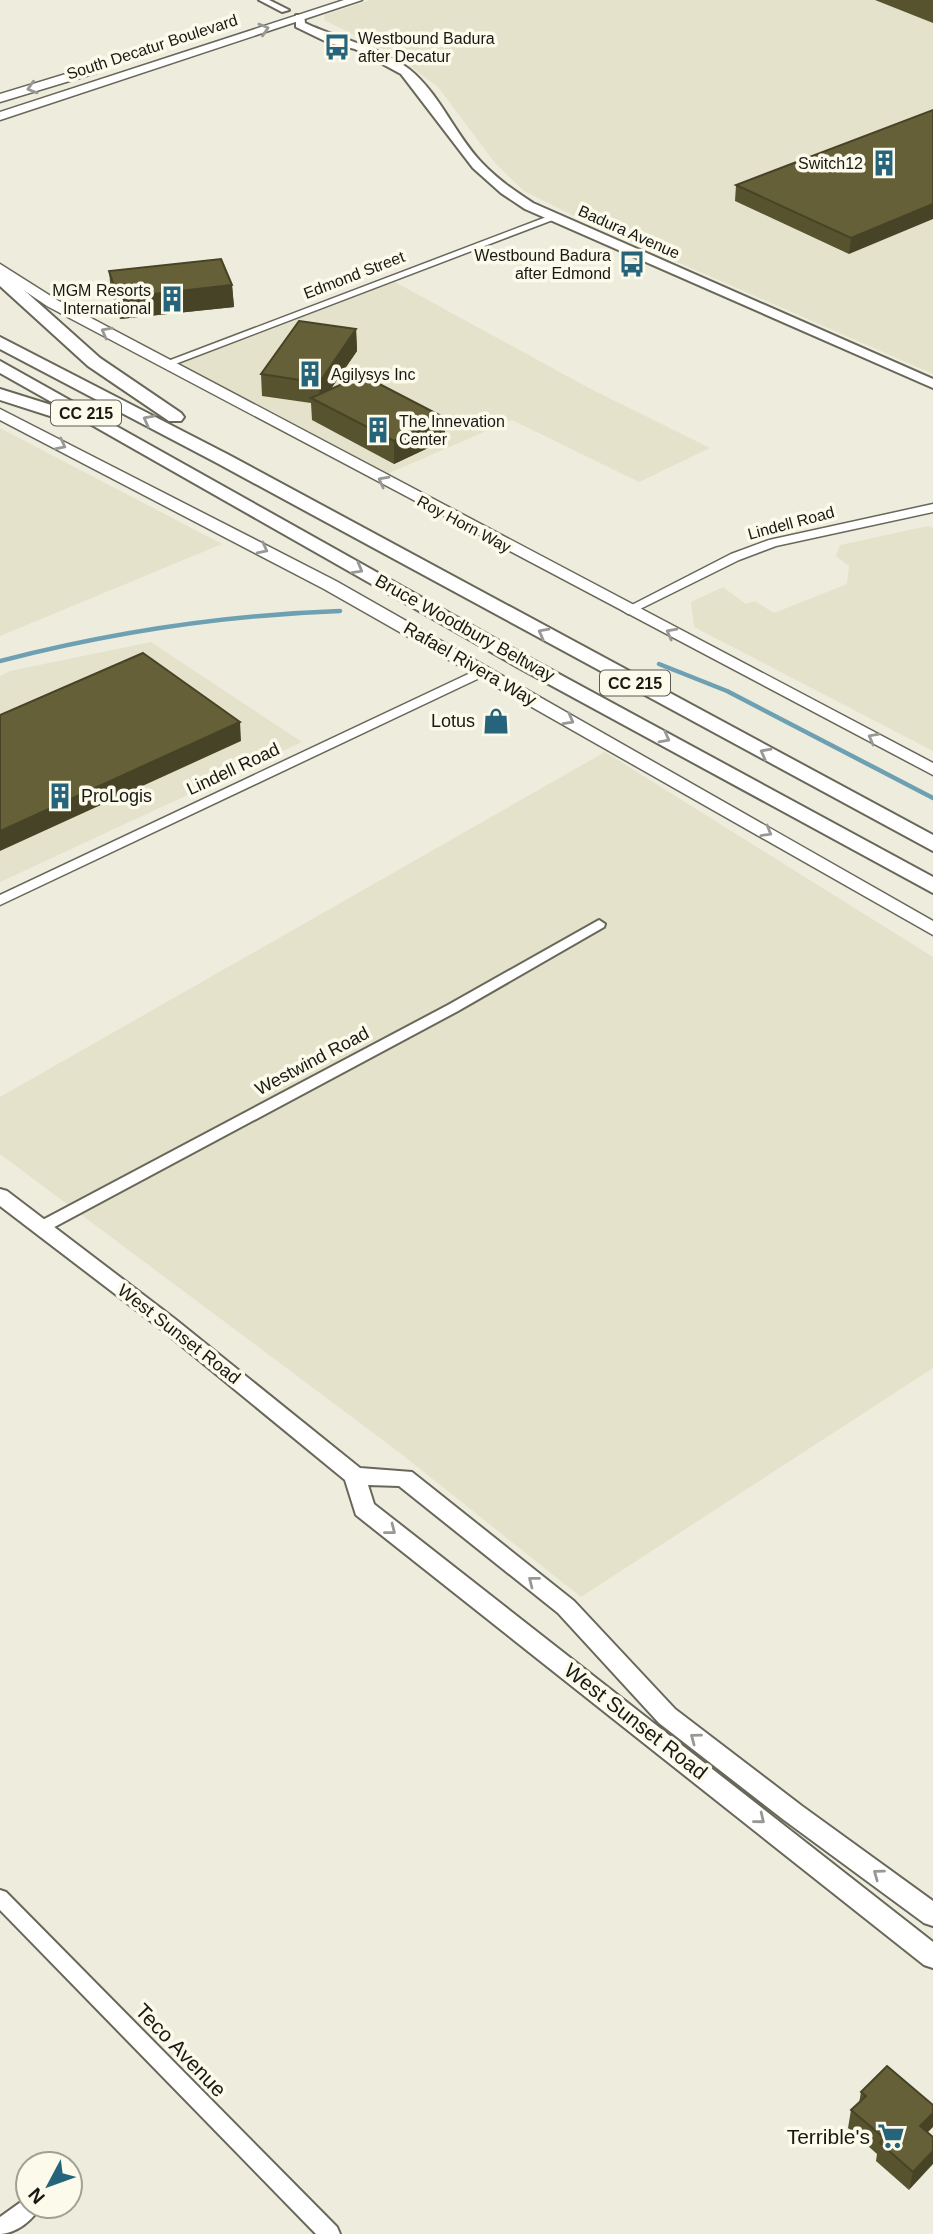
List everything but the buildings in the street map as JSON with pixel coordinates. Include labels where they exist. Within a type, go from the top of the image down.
[{"type":"highway","points":[[0,277],[94,362],[128,388],[337,522]]},
{"type":"highway","name":"Bruce Woodbury Beltway","points":[[0,342],[933,844]]},
{"type":"highway","name":"Bruce Woodbury Beltway","points":[[0,366],[528,665],[933,886]]},
{"type":"highway","points":[[0,394],[83,422],[172,461]]},
{"type":"highway","points":[[744,781],[783,811],[933,900]]},
{"type":"main road","name":"South Decatur Boulevard","points":[[187,41],[318,0]]},
{"type":"main road","name":"South Decatur Boulevard","points":[[0,116],[356,0]]},
{"type":"main road","name":"Badura Avenue","points":[[285,10],[300,18],[300,25],[333,41],[358,46],[405,72],[477,165],[505,190],[553,218],[933,384]]},
{"type":"main road","name":"South Decatur Boulevard","points":[[0,98],[106,66]]},
{"type":"main road","name":"Roy Horn Way","points":[[0,268],[52,303],[933,770]]},
{"type":"main road","name":"Rafael Rivera Way","points":[[0,414],[270,552],[933,929]]},
{"type":"main road","name":"West Sunset Road","points":[[0,1196],[167,1324],[355,1476],[364,1509],[933,1957]]},
{"type":"main road","name":"West Sunset Road","points":[[355,1476],[404,1478],[566,1607],[667,1716],[933,1915]]},
{"type":"street","name":"Badura Avenue","points":[[263,0],[285,10]]},
{"type":"street","name":"Edmond Street","points":[[166,364],[553,218]]},
{"type":"street","name":"Lindell Road","points":[[628,610],[727,561],[774,543],[933,508]]},
{"type":"street","name":"Lindell Road","points":[[0,901],[483,671]]},
{"type":"street","name":"Westwind Road","points":[[40,1228],[453,1008],[600,924]]},
{"type":"street","name":"Teco Avenue","points":[[0,1898],[330,2234]]},
{"type":"street","points":[[0,2230],[14,2219]]},
{"type":"shaded area","points":[[370,0],[933,0],[933,374],[586,222],[524,191],[495,163],[438,87],[395,55],[324,20],[325,15]]},
{"type":"shaded area","points":[[395,282],[587,387],[710,448],[639,482],[512,420],[378,478],[166,364]]},
{"type":"shaded area","points":[[0,428],[222,544],[0,636]]},
{"type":"shaded area","points":[[928,526],[933,528],[933,751],[694,627],[691,602],[723,587],[746,604],[755,601],[774,613],[847,584],[849,566],[836,556],[840,545]]},
{"type":"shaded area","points":[[151,642],[302,742],[0,882],[0,676],[10,671]]},
{"type":"shaded area","points":[[605,752],[933,957],[933,1368],[581,1597],[400,1453],[0,1154],[0,1097]]},
{"type":"waterway","points":[[0,661],[126,633],[254,616],[340,611]]},
{"type":"waterway","points":[[659,664],[727,691],[933,798]]},
{"type":"place","name":"Westbound Badura after Decatur","points":[[337,47]]},
{"type":"place","name":"Switch12","points":[[884,163]]},
{"type":"place","name":"Westbound Badura after Edmond","points":[[632,264]]},
{"type":"place","name":"MGM Resorts International","points":[[172,299]]},
{"type":"place","name":"Agilysys Inc","points":[[310,374]]},
{"type":"place","name":"The Innevation Center","points":[[378,430]]},
{"type":"place","name":"Lotus","points":[[496,721]]},
{"type":"place","name":"ProLogis","points":[[60,796]]},
{"type":"place","name":"Terrible's","points":[[891,2136]]}]
